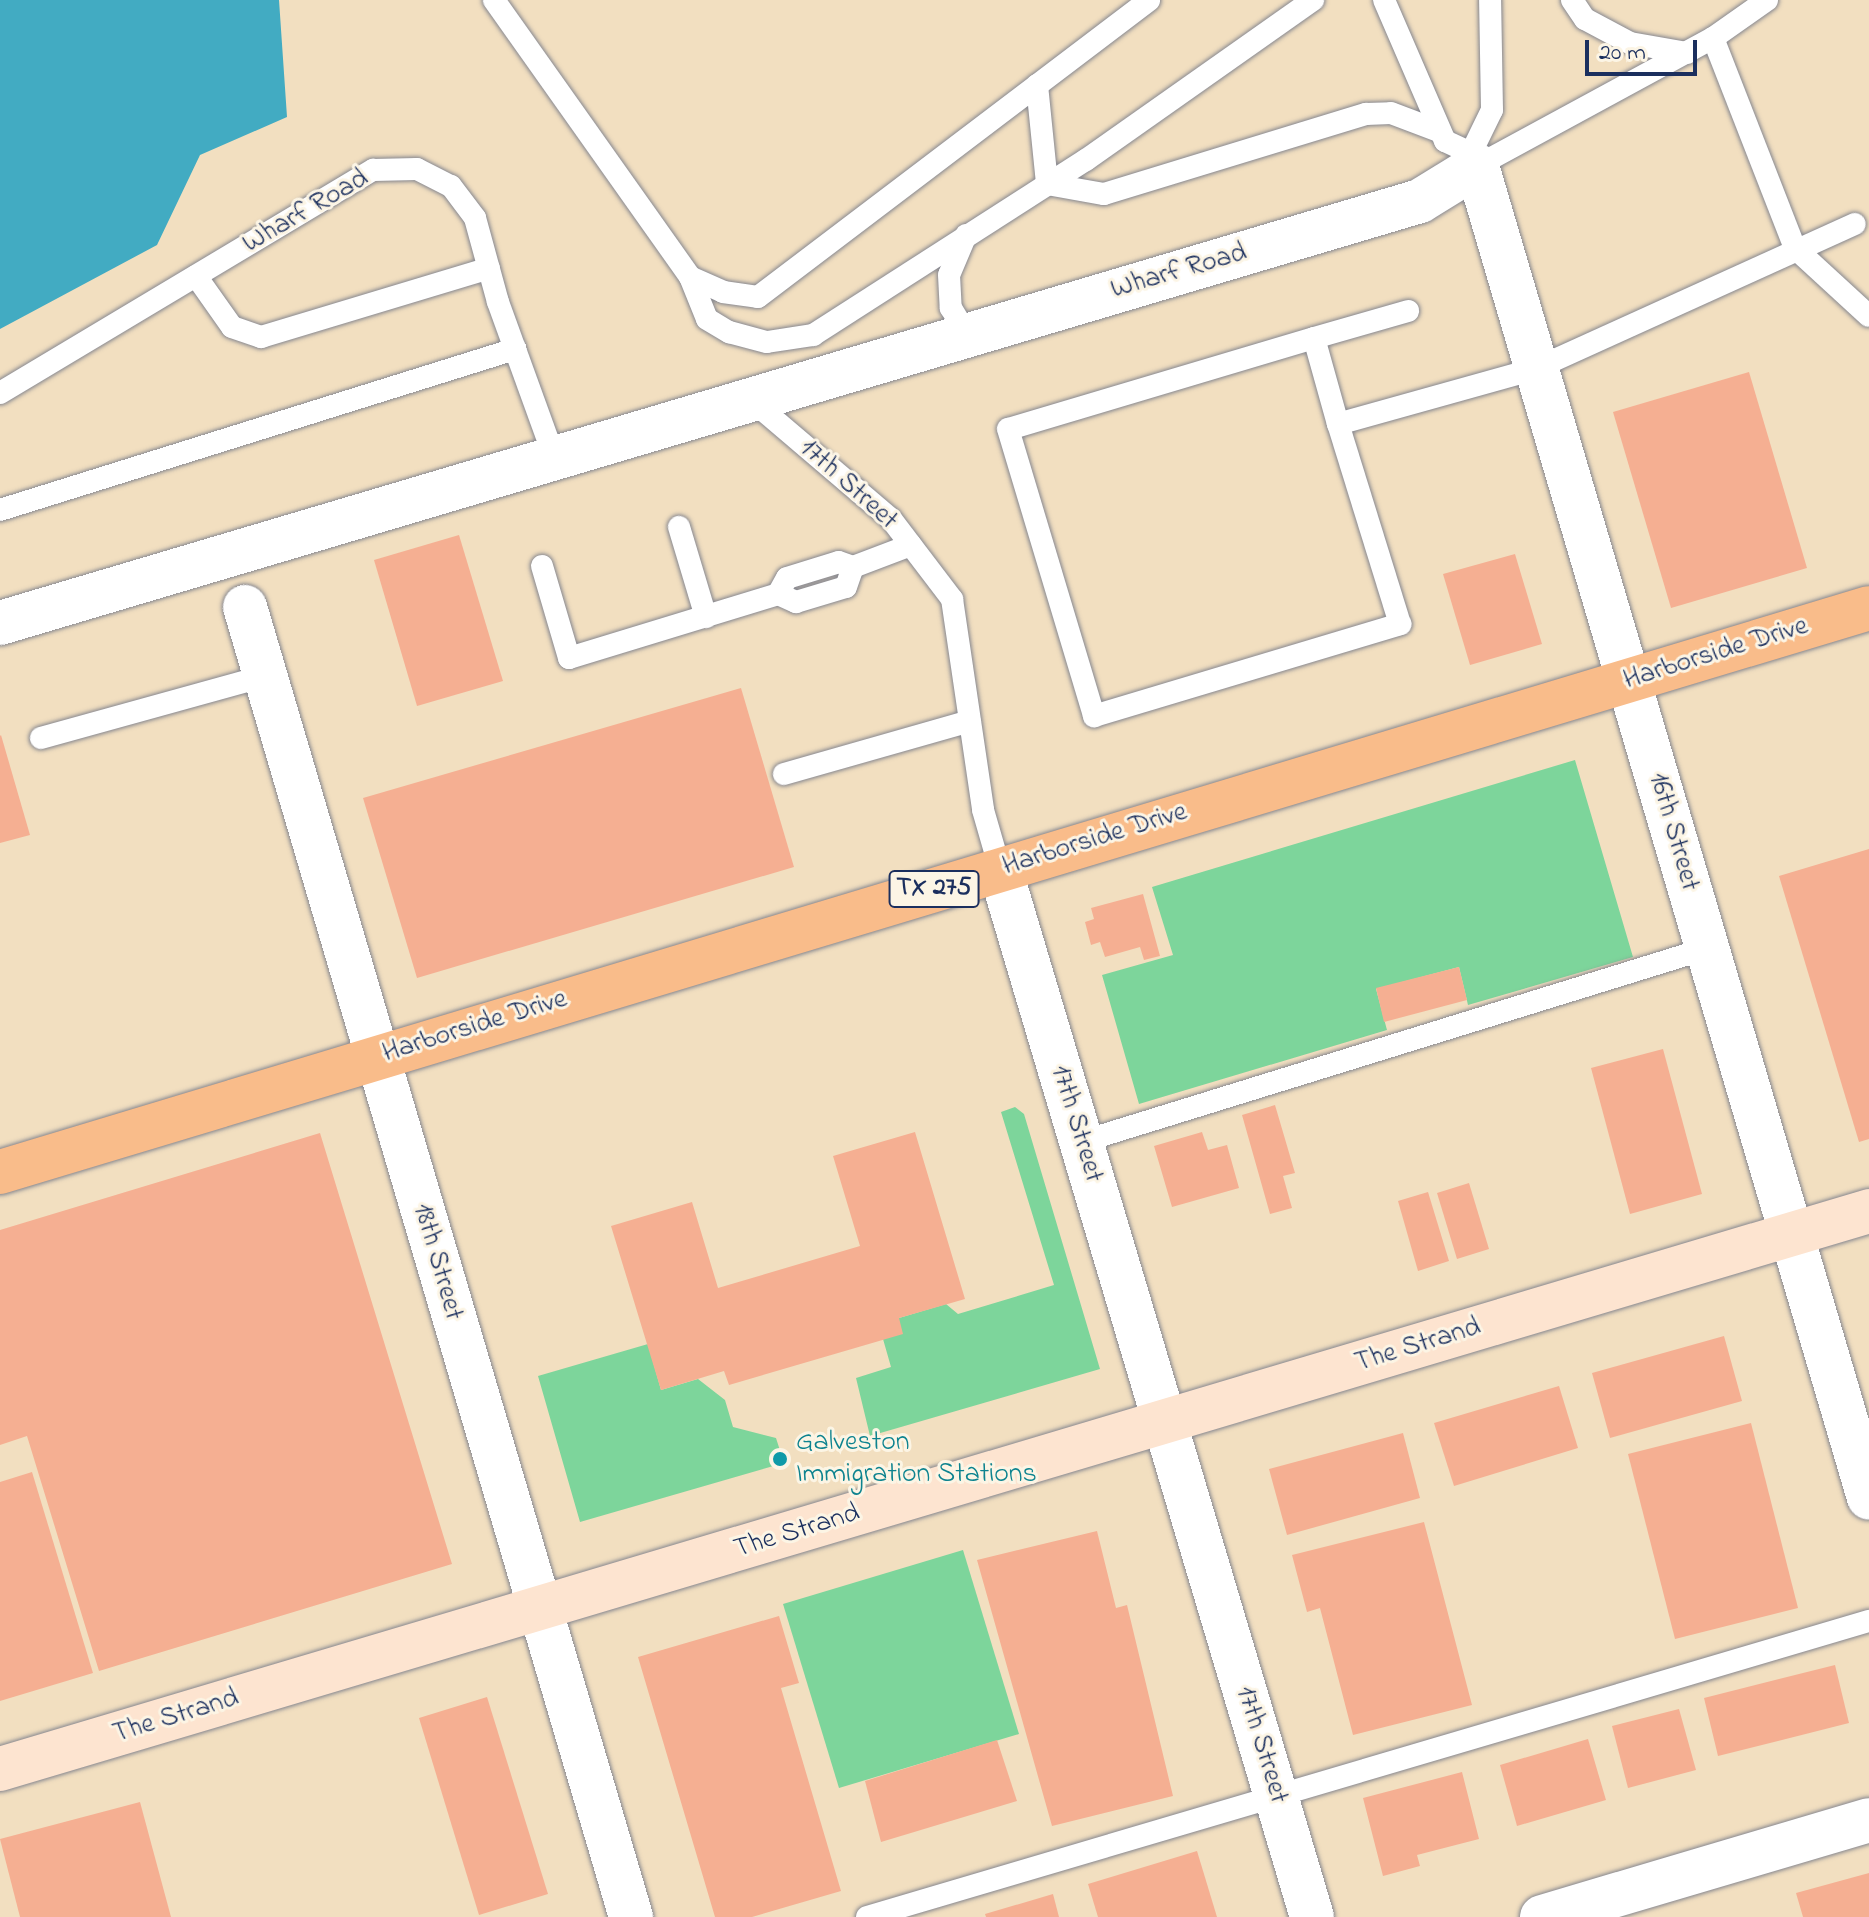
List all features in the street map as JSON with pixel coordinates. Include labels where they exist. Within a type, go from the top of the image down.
[{"type":"main road","name":"Harborside Drive","points":[[0,1172],[1869,608]]},
{"type":"street","name":"Wharf Road","points":[[0,623],[1420,201],[1474,159]]},
{"type":"street","name":"16th Street","points":[[1474,159],[1869,1498]]},
{"type":"street","name":"18th Street","points":[[245,607],[631,1917]]},
{"type":"street","name":"17th Street","points":[[1000,869],[1312,1917]]},
{"type":"street","name":"The Strand","points":[[0,1769],[1869,1211]]},
{"type":"street","points":[[1542,1917],[1869,1820]]},
{"type":"lane","points":[[494,0],[690,277],[707,319],[754,339],[782,340],[813,335],[1047,184],[1313,0]]},
{"type":"lane","points":[[513,0],[514,29]]},
{"type":"lane","points":[[1384,0],[1445,141],[1474,159],[1492,110],[1490,0]]},
{"type":"lane","points":[[1572,0],[1585,19],[1630,43],[1687,53]]},
{"type":"lane","name":"Wharf Road","points":[[1474,159],[1687,53],[1767,0]]},
{"type":"lane","points":[[690,277],[723,292],[758,297],[1147,1]]},
{"type":"lane","points":[[1713,38],[1795,248],[1869,316]]},
{"type":"lane","points":[[1037,85],[1047,184]]},
{"type":"lane","points":[[1047,184],[1104,194],[1366,114],[1391,113],[1441,132]]},
{"type":"lane","name":"Wharf Road","points":[[0,393],[373,170],[417,169],[451,186],[475,218],[515,349],[554,457]]},
{"type":"lane","points":[[1338,424],[1535,369],[1795,248],[1862,223],[1869,206]]},
{"type":"lane","points":[[966,235],[949,275],[951,308],[967,335]]},
{"type":"lane","points":[[196,276],[232,327],[261,337],[489,268]]},
{"type":"lane","points":[[1314,338],[1400,624],[1094,716],[1008,429],[1314,338],[1408,311]]},
{"type":"lane","points":[[0,510],[515,349]]},
{"type":"lane","name":"17th Street","points":[[750,399],[891,519],[952,599],[983,810],[1000,869]]},
{"type":"lane","points":[[679,527],[706,617]]},
{"type":"lane","points":[[542,566],[569,658],[778,594],[796,602],[846,587],[853,567],[911,545]]},
{"type":"lane","points":[[41,738],[265,676]]},
{"type":"lane","points":[[784,774],[970,721]]},
{"type":"lane","points":[[1081,1142],[1705,949]]},
{"type":"lane","points":[[867,1917],[1869,1621]]},
{"type":"green space","points":[[1575,760],[1633,957],[1468,1005],[1459,967],[1376,989],[1387,1030],[1139,1104],[1102,975],[1173,955],[1152,887]]},
{"type":"green space","points":[[1015,1107],[1024,1114],[1100,1369],[870,1436],[856,1378],[891,1367],[883,1339],[899,1318],[946,1304],[958,1314],[1054,1285],[1001,1112]]},
{"type":"green space","points":[[648,1344],[661,1390],[698,1379],[725,1400],[733,1427],[776,1438],[784,1463],[580,1522],[538,1376]]},
{"type":"green space","points":[[963,1550],[1019,1734],[839,1788],[783,1604]]},
{"type":"water","points":[[0,0],[279,0],[287,117],[200,155],[157,245],[0,329]]},
{"type":"building","points":[[1749,372],[1807,568],[1671,608],[1613,412]]},
{"type":"building","points":[[459,535],[503,681],[417,706],[374,560]]},
{"type":"building","points":[[1515,554],[1542,644],[1470,665],[1443,574]]},
{"type":"building","points":[[741,688],[794,867],[417,978],[363,798]]},
{"type":"building","points":[[0,736],[30,835],[0,843]]},
{"type":"building","points":[[1869,849],[1869,1139],[1859,1142],[1779,876]]},
{"type":"building","points":[[1143,894],[1160,956],[1144,960],[1140,947],[1105,957],[1100,942],[1091,945],[1085,922],[1094,919],[1091,908]]},
{"type":"building","points":[[1459,967],[1467,1000],[1384,1022],[1376,988]]},
{"type":"building","points":[[1663,1049],[1702,1194],[1630,1214],[1591,1068]]},
{"type":"building","points":[[1275,1105],[1295,1173],[1283,1176],[1292,1208],[1270,1214],[1242,1115]]},
{"type":"building","points":[[915,1132],[965,1299],[899,1318],[903,1334],[729,1385],[724,1371],[661,1390],[611,1226],[692,1202],[718,1288],[860,1246],[833,1156]]},
{"type":"building","points":[[1202,1132],[1208,1150],[1227,1145],[1239,1188],[1172,1207],[1154,1146]]},
{"type":"building","points":[[320,1133],[452,1564],[99,1671],[27,1436],[0,1445],[0,1230]]},
{"type":"building","points":[[1469,1183],[1489,1249],[1457,1259],[1437,1193]]},
{"type":"building","points":[[1428,1192],[1449,1261],[1418,1271],[1398,1201]]},
{"type":"building","points":[[1724,1336],[1742,1401],[1610,1438],[1592,1373]]},
{"type":"building","points":[[1559,1386],[1578,1448],[1454,1486],[1434,1423]]},
{"type":"building","points":[[1751,1423],[1798,1608],[1675,1639],[1628,1454]]},
{"type":"building","points":[[1403,1433],[1420,1498],[1287,1535],[1269,1469]]},
{"type":"building","points":[[32,1472],[93,1673],[0,1701],[0,1482]]},
{"type":"building","points":[[1424,1522],[1472,1705],[1353,1735],[1320,1608],[1307,1612],[1292,1555]]},
{"type":"building","points":[[1097,1531],[1116,1608],[1127,1605],[1173,1796],[1052,1826],[977,1560]]},
{"type":"building","points":[[779,1616],[799,1683],[781,1688],[841,1891],[752,1917],[715,1917],[638,1657]]},
{"type":"building","points":[[1835,1665],[1849,1723],[1718,1756],[1704,1698]]},
{"type":"building","points":[[487,1697],[548,1894],[479,1915],[419,1718]]},
{"type":"building","points":[[1679,1709],[1696,1770],[1628,1788],[1612,1726]]},
{"type":"building","points":[[1588,1739],[1606,1800],[1517,1826],[1500,1765]]},
{"type":"building","points":[[997,1740],[1017,1801],[881,1842],[865,1781]]},
{"type":"building","points":[[1462,1772],[1479,1839],[1417,1855],[1420,1866],[1383,1876],[1363,1798]]},
{"type":"building","points":[[140,1802],[171,1917],[20,1917],[0,1839]]},
{"type":"building","points":[[1197,1851],[1217,1917],[1098,1917],[1088,1884]]},
{"type":"building","points":[[1869,1873],[1869,1917],[1803,1917],[1796,1893]]},
{"type":"building","points":[[1053,1894],[1059,1917],[986,1917],[985,1914]]},
{"type":"place","name":"Galveston Immigration Stations","points":[[780,1459]]}]
